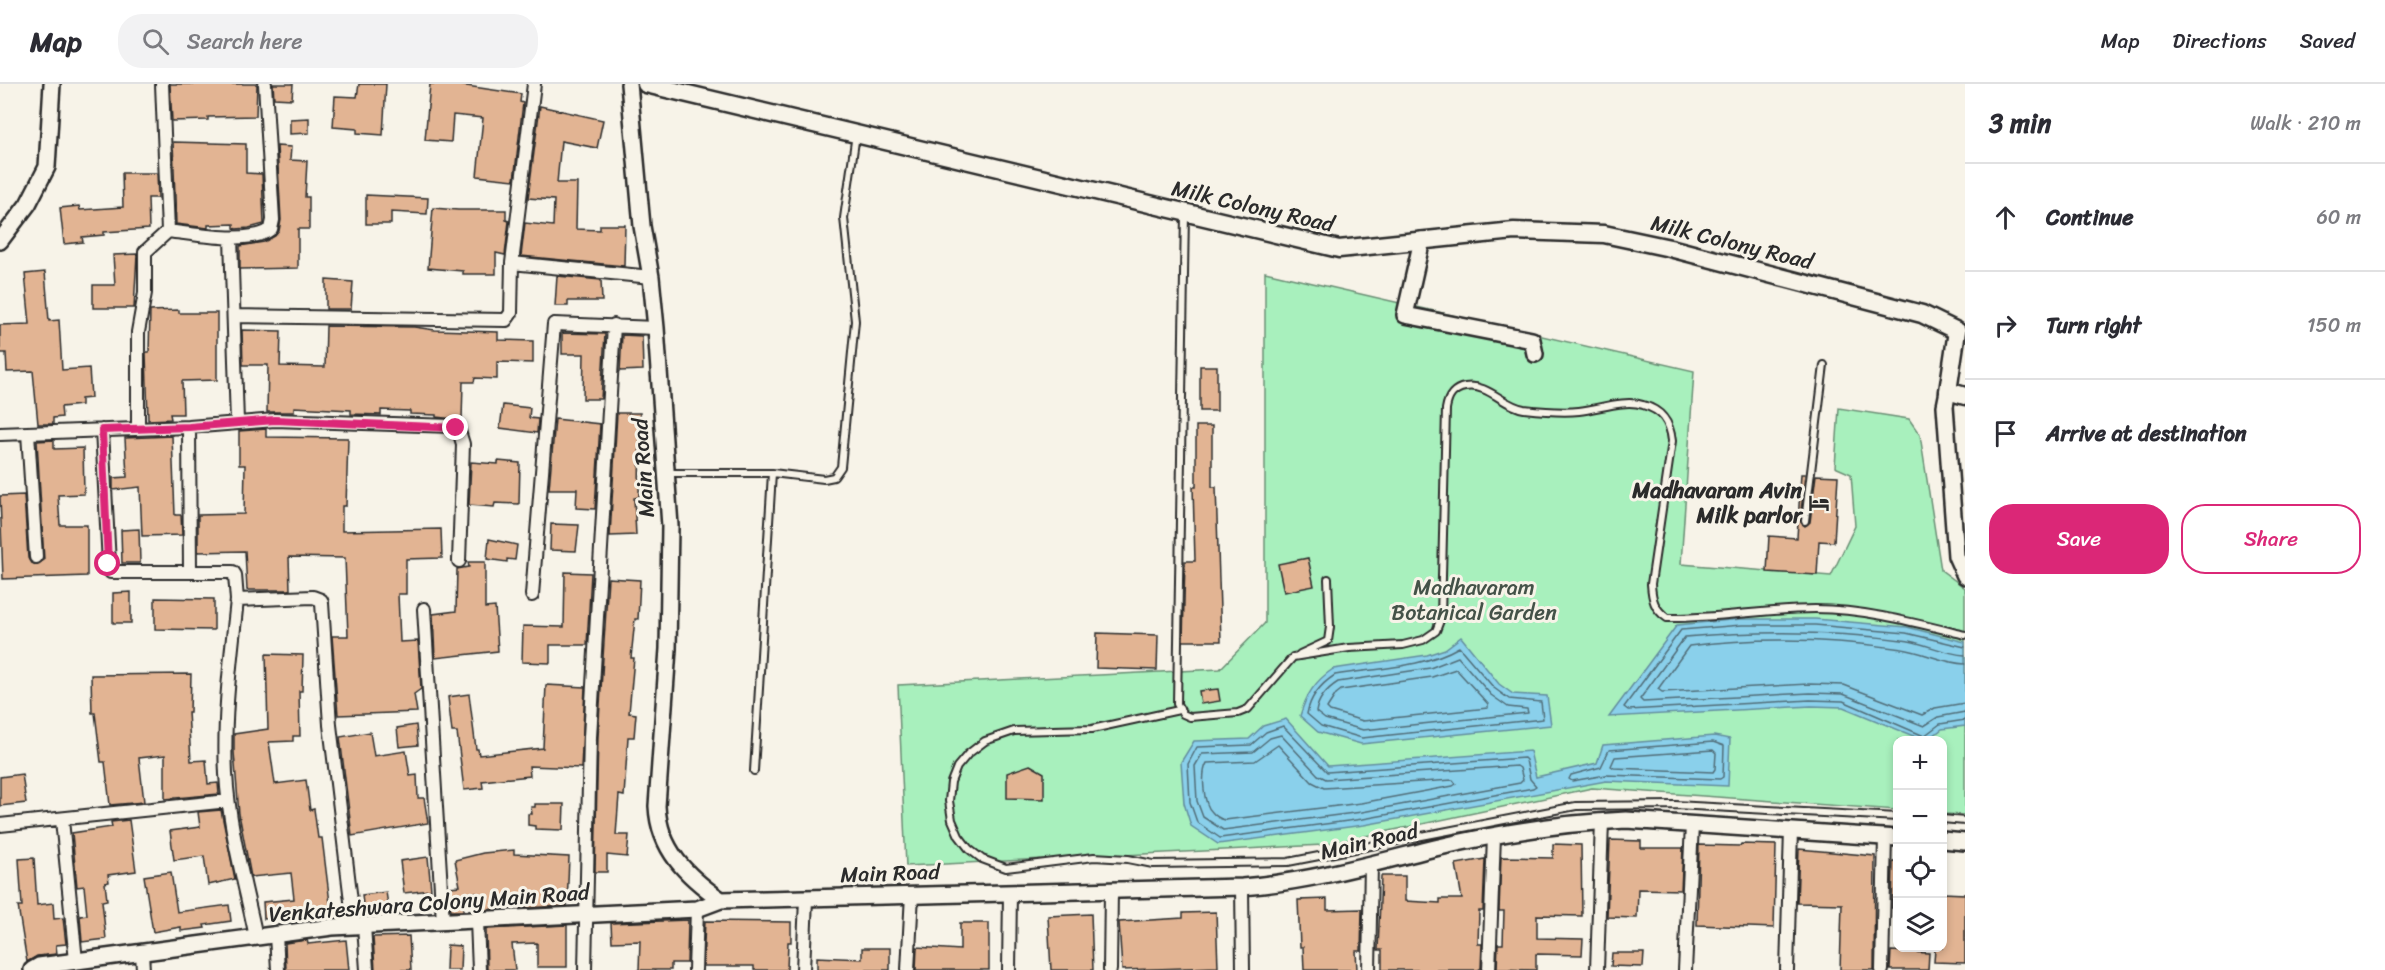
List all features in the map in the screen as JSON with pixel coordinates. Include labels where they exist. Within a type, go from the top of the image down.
[{"type":"main road","name":"Milk Colony Road","points":[[646,84],[1339,249],[1514,231],[1604,234],[1670,248],[1922,315],[1961,332]]},
{"type":"main road","points":[[1961,332],[1948,391],[1965,396]]},
{"type":"street","points":[[0,241],[28,204],[48,167],[52,84]]},
{"type":"street","points":[[162,84],[168,231]]},
{"type":"street","points":[[138,428],[138,332],[145,293],[145,252],[168,231],[231,238],[262,234],[273,225],[265,84]]},
{"type":"street","points":[[234,316],[506,320],[511,313],[512,263],[534,84]]},
{"type":"street","name":"Main Road","points":[[629,84],[642,226],[651,277],[656,328],[670,526],[669,649],[657,806],[658,824],[663,841],[679,862],[700,885],[721,900],[1111,891],[1282,884],[1534,828],[1602,821],[1626,820],[1891,837]]},
{"type":"street","points":[[231,238],[237,422]]},
{"type":"street","points":[[1422,240],[1405,315],[1532,340],[1535,354]]},
{"type":"street","points":[[512,263],[651,277]]},
{"type":"street","points":[[532,595],[554,324],[656,328]]},
{"type":"street","points":[[585,970],[590,737],[614,325]]},
{"type":"street","points":[[1948,391],[1945,406],[1956,556],[1965,576]]},
{"type":"street","points":[[0,434],[189,427],[237,422],[298,420],[456,428],[463,437],[464,444],[459,561]]},
{"type":"street","points":[[189,427],[190,571]]},
{"type":"street","points":[[102,430],[109,568],[115,573],[190,571],[235,574],[237,600],[226,712],[226,774],[228,801],[256,937]]},
{"type":"street","points":[[28,433],[36,557]]},
{"type":"street","points":[[237,600],[313,597],[321,600],[330,725],[367,970]]},
{"type":"street","points":[[424,609],[443,922]]},
{"type":"street","points":[[0,825],[228,801]]},
{"type":"street","points":[[62,820],[76,961]]},
{"type":"street","points":[[1597,970],[1602,821]]},
{"type":"street","points":[[1685,970],[1692,825]]},
{"type":"street","points":[[1787,970],[1791,830]]},
{"type":"street","points":[[1489,970],[1494,836]]},
{"type":"street","points":[[1882,970],[1891,837]]},
{"type":"street","points":[[1947,840],[1965,842]]},
{"type":"street","points":[[1370,970],[1371,864]]},
{"type":"street","points":[[1242,887],[1243,970]]},
{"type":"street","points":[[1110,970],[1111,891]]},
{"type":"street","points":[[1009,970],[1010,892]]},
{"type":"street","points":[[908,970],[912,894]]},
{"type":"street","points":[[803,970],[806,899]]},
{"type":"street","name":"Venkateshwara Colony Main Road","points":[[33,970],[39,966],[76,961],[359,926],[697,909],[721,900]]},
{"type":"street","points":[[695,970],[697,909]]},
{"type":"street","points":[[477,921],[479,970]]},
{"type":"street","points":[[276,935],[278,970]]},
{"type":"street","points":[[142,953],[143,970]]},
{"type":"lane","points":[[666,473],[772,473],[824,479],[834,477],[841,467],[855,338],[844,218],[856,134]]},
{"type":"lane","points":[[1179,710],[1177,691],[1185,213]]},
{"type":"lane","points":[[1805,520],[1824,365]]},
{"type":"lane","points":[[1293,657],[1349,648],[1403,645],[1423,640],[1436,631],[1441,618],[1448,398],[1464,387],[1484,389],[1515,407],[1523,409],[1578,412],[1641,404],[1665,417],[1671,428],[1672,441],[1651,584],[1652,598],[1656,607],[1667,618],[1814,609],[1846,610],[1899,619],[1965,635]]},
{"type":"lane","points":[[754,771],[772,473]]},
{"type":"lane","points":[[1328,579],[1330,627],[1328,641],[1293,657],[1248,709],[1225,716],[1190,717],[1179,710],[1092,729],[1014,730],[985,741],[968,754],[957,767],[951,782],[949,801],[952,820],[959,836],[969,849],[982,859],[1006,868],[1094,857],[1128,859],[1153,864],[1288,862],[1576,806],[1675,805],[1893,817]]},
{"type":"lane","points":[[1947,819],[1965,820]]},
{"type":"green space","name":"Madhavaram Botanical Garden","points":[[1265,272],[1694,371],[1681,564],[1831,576],[1855,526],[1851,474],[1835,467],[1839,408],[1909,419],[1920,435],[1941,570],[1965,588],[1965,815],[1947,814],[1947,736],[1893,736],[1893,810],[1592,788],[1323,845],[906,866],[898,685],[1220,669],[1265,623]]},
{"type":"water","points":[[1741,619],[1815,619],[1907,627],[1965,642],[1965,726],[1942,729],[1933,736],[1913,736],[1843,707],[1811,706],[1609,717],[1677,625]]},
{"type":"water","points":[[1461,637],[1499,684],[1513,694],[1547,696],[1551,725],[1361,744],[1318,732],[1300,716],[1312,689],[1333,669],[1427,655],[1445,649]]},
{"type":"water","points":[[1286,719],[1328,766],[1530,751],[1536,777],[1597,763],[1603,745],[1714,736],[1730,739],[1728,786],[1606,781],[1364,825],[1218,844],[1191,826],[1184,803],[1181,762],[1194,741],[1249,739],[1263,726]]},
{"type":"building","points":[[170,84],[257,84],[256,116],[208,117],[208,120],[172,121]]},
{"type":"building","points":[[273,84],[293,84],[292,99],[274,98]]},
{"type":"building","points":[[359,84],[386,84],[383,135],[357,133],[357,129],[333,127],[335,96],[357,97]]},
{"type":"building","points":[[430,84],[453,84],[521,94],[520,102],[523,103],[514,180],[477,176],[483,118],[453,115],[451,142],[425,140]]},
{"type":"building","points":[[540,106],[603,120],[597,148],[561,141],[557,183],[577,183],[576,229],[600,230],[600,225],[625,225],[624,266],[521,256],[525,223],[553,226],[554,200],[528,198]]},
{"type":"building","points":[[309,118],[309,133],[290,134],[290,119]]},
{"type":"building","points":[[173,142],[246,144],[246,173],[262,174],[264,224],[236,229],[234,224],[208,225],[208,228],[176,224]]},
{"type":"building","points":[[277,146],[291,147],[290,160],[307,161],[305,197],[309,197],[309,229],[298,229],[298,268],[240,269],[240,246],[264,242],[279,231],[281,220]]},
{"type":"building","points":[[122,173],[157,173],[158,198],[148,198],[149,229],[104,232],[104,235],[82,237],[83,242],[64,244],[60,208],[79,206],[80,210],[123,207]]},
{"type":"building","points":[[366,195],[428,198],[427,214],[391,212],[391,224],[366,224]]},
{"type":"building","points":[[433,208],[506,210],[506,220],[509,221],[505,255],[496,253],[496,274],[463,274],[463,271],[428,268]]},
{"type":"building","points":[[137,254],[134,308],[93,308],[93,285],[115,285],[113,255]]},
{"type":"building","points":[[45,272],[49,321],[59,320],[62,370],[89,368],[91,398],[81,399],[81,405],[61,407],[62,417],[53,418],[53,424],[38,424],[33,371],[7,372],[6,353],[0,353],[0,325],[30,324],[25,274]]},
{"type":"building","points":[[557,276],[601,280],[602,301],[568,301],[568,306],[555,306]]},
{"type":"building","points":[[326,280],[353,282],[351,309],[326,309]]},
{"type":"building","points":[[179,310],[179,313],[217,313],[217,380],[182,381],[183,414],[170,414],[171,419],[148,420],[146,352],[149,352],[150,311]]},
{"type":"building","points":[[326,326],[414,327],[498,332],[498,340],[533,341],[533,363],[497,362],[497,379],[475,378],[474,382],[463,382],[462,420],[436,417],[436,415],[410,414],[410,411],[381,410],[381,415],[351,414],[351,410],[294,407],[294,412],[267,412],[268,365],[243,365],[242,330],[281,331],[280,366],[325,367]]},
{"type":"building","points":[[562,333],[605,334],[601,399],[583,399],[584,354],[562,354]]},
{"type":"building","points":[[622,335],[642,336],[643,370],[620,371]]},
{"type":"building","points":[[1200,366],[1217,366],[1217,411],[1200,411]]},
{"type":"building","points":[[503,405],[530,408],[529,418],[538,419],[537,433],[500,428]]},
{"type":"building","points":[[617,413],[640,413],[639,497],[634,498],[636,535],[610,536]]},
{"type":"building","points":[[555,419],[600,424],[595,509],[576,508],[577,489],[549,489]]},
{"type":"building","points":[[1196,426],[1212,426],[1212,487],[1216,487],[1221,641],[1183,641],[1185,561],[1195,561],[1193,487],[1196,487]]},
{"type":"building","points":[[266,429],[266,437],[348,438],[346,506],[342,506],[342,531],[441,529],[442,558],[406,559],[406,594],[398,594],[400,642],[418,641],[421,689],[414,694],[417,712],[338,715],[332,636],[348,636],[345,558],[289,557],[290,590],[247,590],[245,551],[198,552],[198,515],[244,514],[245,465],[239,465],[239,431]]},
{"type":"building","points":[[172,436],[175,515],[181,515],[182,535],[142,536],[140,487],[113,490],[113,478],[127,477],[125,438]]},
{"type":"building","points":[[54,440],[54,449],[83,448],[84,494],[58,495],[60,525],[87,525],[87,576],[3,579],[0,496],[24,495],[28,558],[36,565],[44,560],[37,441]]},
{"type":"building","points":[[498,461],[520,463],[519,504],[495,503],[494,507],[469,505],[471,462],[498,464]]},
{"type":"building","points":[[1801,474],[1805,474],[1800,521],[1805,526],[1810,522],[1816,475],[1838,476],[1834,542],[1819,541],[1817,575],[1767,572],[1769,536],[1797,538]]},
{"type":"building","points":[[551,524],[579,525],[576,551],[550,550]]},
{"type":"building","points":[[139,529],[140,563],[122,563],[121,530]]},
{"type":"building","points":[[489,539],[517,545],[515,560],[507,559],[507,562],[487,559]]},
{"type":"building","points":[[1308,558],[1314,586],[1284,592],[1278,564]]},
{"type":"building","points":[[468,562],[485,562],[485,608],[495,607],[498,651],[435,658],[433,614],[456,611],[457,569],[469,567]]},
{"type":"building","points":[[565,572],[591,573],[587,645],[550,645],[550,663],[522,662],[523,626],[564,627]]},
{"type":"building","points":[[608,578],[640,580],[638,619],[635,619],[631,658],[634,658],[629,713],[636,714],[634,737],[628,737],[624,796],[619,795],[616,835],[629,835],[627,857],[607,855],[607,872],[595,872],[598,737]]},
{"type":"building","points":[[131,592],[131,623],[113,623],[113,593]]},
{"type":"building","points":[[155,598],[214,599],[214,630],[155,629]]},
{"type":"building","points":[[1097,633],[1158,635],[1157,670],[1096,668]]},
{"type":"building","points":[[266,654],[303,655],[302,691],[299,691],[300,736],[293,736],[293,741],[269,742],[275,784],[306,780],[310,810],[314,809],[318,838],[322,838],[331,911],[264,919],[263,902],[294,899],[291,873],[251,877],[239,814],[234,734],[268,729]]},
{"type":"building","points":[[191,674],[190,712],[188,712],[191,761],[206,760],[208,784],[218,783],[219,794],[165,799],[165,755],[139,758],[144,802],[110,805],[105,762],[101,762],[95,713],[92,713],[91,675]]},
{"type":"building","points":[[546,685],[585,687],[581,768],[529,766],[530,776],[482,781],[483,788],[464,790],[457,732],[452,732],[448,697],[469,694],[476,749],[479,755],[543,748]]},
{"type":"building","points":[[1218,689],[1220,701],[1201,704],[1199,691]]},
{"type":"building","points":[[416,725],[418,745],[399,747],[397,728]]},
{"type":"building","points":[[370,732],[374,756],[406,751],[410,776],[417,775],[418,798],[424,798],[428,823],[352,836],[340,737]]},
{"type":"building","points":[[1030,765],[1044,773],[1044,799],[1007,798],[1007,773]]},
{"type":"building","points":[[22,774],[26,803],[0,806],[0,777]]},
{"type":"building","points":[[535,804],[564,804],[563,830],[535,829],[535,826],[528,825],[528,814],[532,814],[531,807],[535,807]]},
{"type":"building","points":[[221,810],[235,879],[208,885],[204,856],[174,860],[170,831],[200,827],[198,812]]},
{"type":"building","points":[[129,820],[136,871],[108,875],[109,882],[105,883],[107,900],[102,901],[106,939],[82,942],[80,916],[87,915],[84,886],[77,887],[72,833],[112,827],[111,822]]},
{"type":"building","points":[[1610,840],[1641,841],[1641,848],[1683,848],[1681,890],[1638,889],[1637,918],[1607,917]]},
{"type":"building","points":[[1553,844],[1581,845],[1582,916],[1537,915],[1537,938],[1583,939],[1582,955],[1536,954],[1536,970],[1497,969],[1498,944],[1503,944],[1504,911],[1499,911],[1501,857],[1553,858]]},
{"type":"building","points":[[1741,844],[1776,845],[1774,928],[1697,925],[1699,845],[1740,846]]},
{"type":"building","points":[[1799,849],[1875,856],[1874,970],[1840,970],[1842,904],[1797,903]]},
{"type":"building","points":[[514,850],[514,854],[569,857],[567,906],[477,910],[476,893],[464,893],[463,911],[451,911],[449,887],[460,886],[455,860],[483,853]]},
{"type":"building","points":[[428,857],[431,890],[404,893],[400,861]]},
{"type":"building","points":[[34,858],[37,905],[53,903],[54,919],[63,918],[66,944],[56,945],[57,954],[37,956],[27,962],[18,906],[22,906],[19,859]]},
{"type":"building","points":[[1485,859],[1483,911],[1479,911],[1478,944],[1482,944],[1481,968],[1478,970],[1382,970],[1382,950],[1378,950],[1381,876],[1405,876],[1405,901],[1440,903],[1440,899],[1462,899],[1456,864]]},
{"type":"building","points":[[1893,862],[1893,908],[1892,908]]},
{"type":"building","points":[[171,872],[177,912],[229,905],[231,921],[204,925],[205,928],[181,931],[181,927],[153,932],[144,876]]},
{"type":"building","points":[[386,892],[389,911],[364,914],[362,895]]},
{"type":"building","points":[[1947,893],[1965,894],[1965,963],[1934,962],[1935,952],[1947,952]]},
{"type":"building","points":[[1327,899],[1327,910],[1362,909],[1361,951],[1356,951],[1357,970],[1304,970],[1303,947],[1300,947],[1298,900]]},
{"type":"building","points":[[1216,912],[1218,967],[1122,970],[1119,922],[1183,918],[1183,913]]},
{"type":"building","points":[[1091,914],[1093,970],[1051,970],[1048,916]]},
{"type":"building","points":[[688,920],[687,963],[671,963],[671,970],[639,970],[640,941],[612,942],[611,923]]},
{"type":"building","points":[[705,921],[791,922],[787,970],[754,970],[754,966],[703,966]]},
{"type":"building","points":[[960,923],[989,923],[989,970],[916,970],[917,947],[960,950]]},
{"type":"building","points":[[567,925],[567,967],[537,967],[537,943],[512,944],[515,970],[487,970],[486,929]]},
{"type":"building","points":[[409,936],[411,970],[375,970],[373,937]]},
{"type":"building","points":[[307,940],[308,944],[346,940],[349,970],[286,970],[285,943]]},
{"type":"building","points":[[447,945],[461,946],[460,970],[446,970]]},
{"type":"building","points":[[862,948],[890,948],[890,970],[817,970],[817,957],[862,959]]},
{"type":"building","points":[[1891,951],[1929,953],[1928,970],[1890,970]]},
{"type":"building","points":[[1612,953],[1644,953],[1643,967],[1611,966]]},
{"type":"place","name":"Madhavaram Avin Milk parlor","points":[[1819,503]]},
{"type":"route","points":[[108,564],[102,430],[189,427],[275,420],[456,428]]}]
